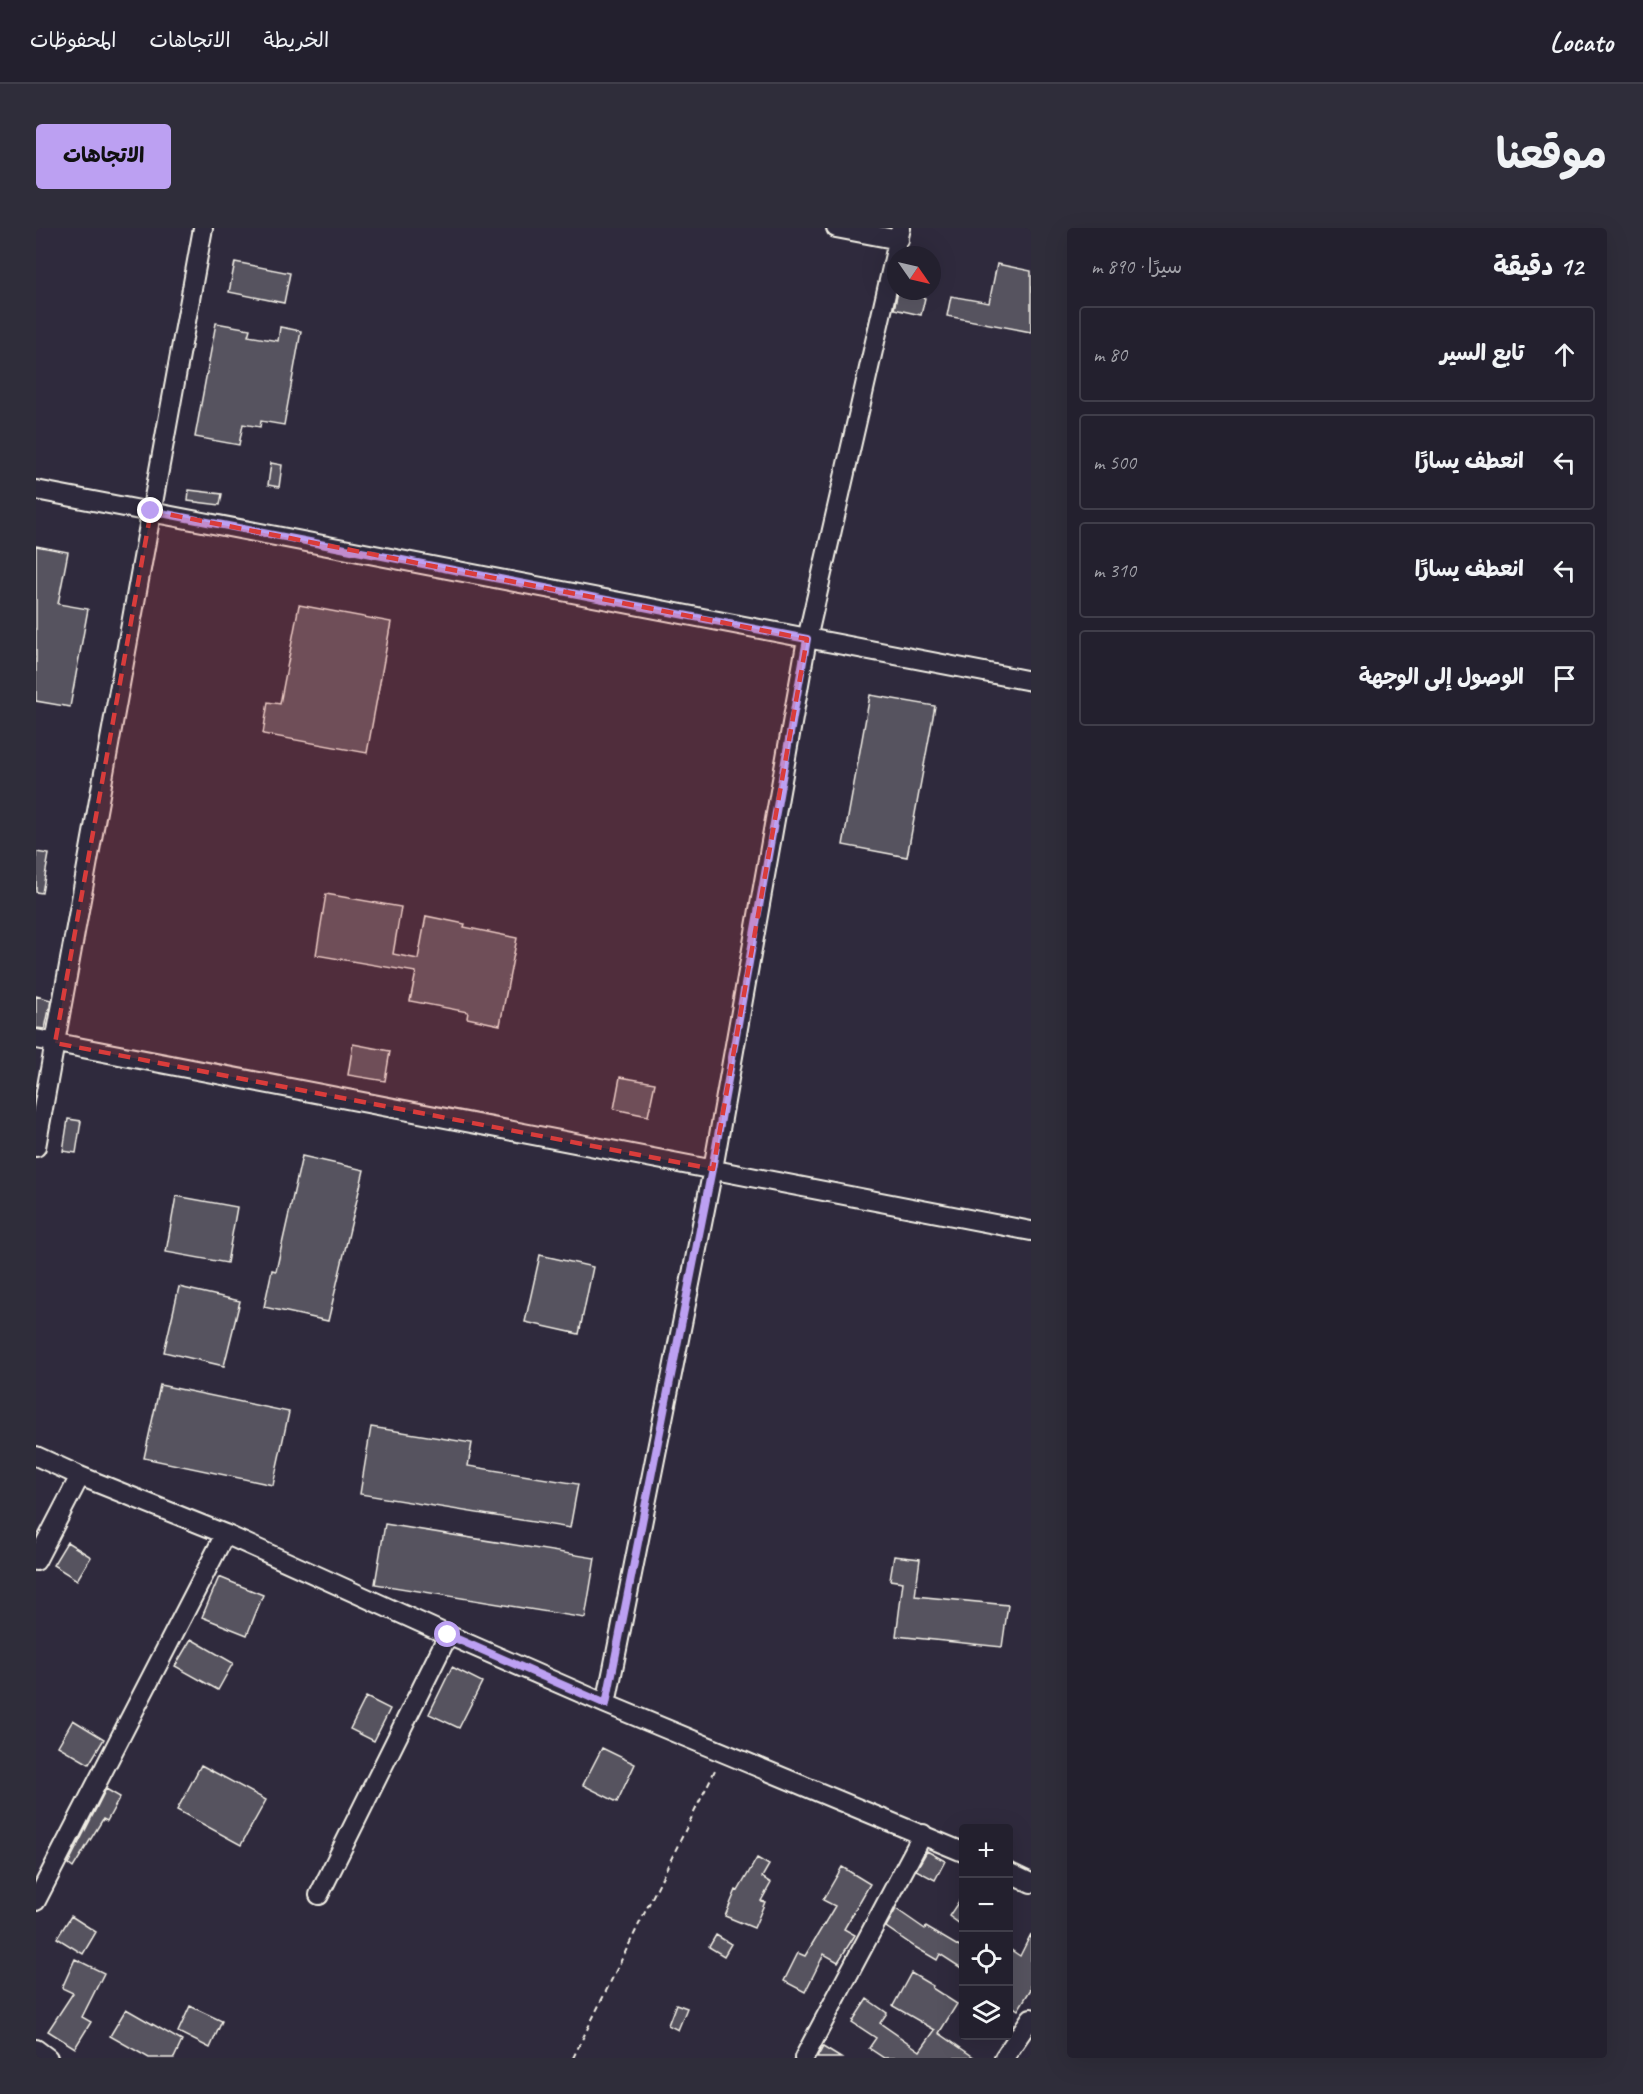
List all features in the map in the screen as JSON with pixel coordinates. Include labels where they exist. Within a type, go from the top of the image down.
[{"type":"street","points":[[36,1147],[203,228]]},
{"type":"street","points":[[606,1704],[712,1169],[807,639],[900,234],[836,228]]},
{"type":"street","points":[[36,490],[1031,681]]},
{"type":"street","points":[[36,1039],[1031,1231]]},
{"type":"street","points":[[36,1456],[225,1534],[606,1704],[959,1850]]},
{"type":"street","points":[[36,1561],[80,1476]]},
{"type":"street","points":[[36,1901],[225,1534]]},
{"type":"street","points":[[319,1894],[448,1635]]},
{"type":"street","points":[[804,2058],[923,1834]]},
{"type":"street","points":[[1013,1874],[1031,1882]]},
{"type":"street","points":[[1004,2058],[1031,2018]]},
{"type":"street","points":[[36,2049],[48,2058]]},
{"type":"path","points":[[573,2058],[724,1752]]},
{"type":"highlighted area","points":[[151,511],[807,639],[713,1169],[55,1043]]},
{"type":"building","points":[[235,262],[290,273],[284,303],[229,292]]},
{"type":"building","points":[[997,264],[1031,271],[1031,332],[947,316],[951,296],[989,303]]},
{"type":"building","points":[[896,300],[925,300],[921,315],[894,309]]},
{"type":"building","points":[[216,323],[250,329],[248,336],[278,341],[280,327],[301,331],[284,425],[261,421],[260,427],[243,424],[239,445],[195,437]]},
{"type":"building","points":[[271,463],[282,465],[279,487],[268,485]]},
{"type":"building","points":[[189,490],[222,494],[220,505],[188,501]]},
{"type":"building","points":[[36,546],[68,552],[58,604],[88,609],[70,707],[36,701]]},
{"type":"building","points":[[299,605],[391,622],[367,753],[263,734],[268,702],[280,704]]},
{"type":"building","points":[[870,695],[935,706],[907,857],[843,845]]},
{"type":"building","points":[[36,852],[49,854],[42,893],[36,892]]},
{"type":"building","points":[[326,894],[401,907],[393,954],[418,959],[426,916],[517,938],[500,1025],[467,1018],[468,1012],[410,1001],[416,972],[316,955]]},
{"type":"building","points":[[36,996],[51,1000],[45,1029],[36,1028]]},
{"type":"building","points":[[353,1044],[390,1051],[385,1081],[348,1075]]},
{"type":"building","points":[[620,1077],[655,1083],[648,1116],[614,1109]]},
{"type":"building","points":[[68,1119],[81,1121],[76,1153],[63,1151]]},
{"type":"building","points":[[302,1156],[364,1170],[328,1321],[264,1307],[272,1270],[276,1271]]},
{"type":"building","points":[[176,1196],[237,1207],[227,1263],[166,1252]]},
{"type":"building","points":[[540,1255],[593,1267],[579,1334],[525,1322]]},
{"type":"building","points":[[179,1287],[240,1301],[224,1366],[164,1352]]},
{"type":"building","points":[[160,1385],[289,1412],[273,1485],[144,1458]]},
{"type":"building","points":[[371,1427],[472,1443],[468,1466],[578,1484],[570,1528],[360,1494]]},
{"type":"building","points":[[385,1524],[595,1558],[585,1618],[375,1584]]},
{"type":"building","points":[[67,1542],[91,1557],[77,1580],[53,1565]]},
{"type":"building","points":[[894,1556],[920,1559],[915,1596],[1008,1605],[1002,1647],[896,1636],[903,1582],[890,1580]]},
{"type":"building","points":[[219,1577],[263,1595],[247,1635],[202,1617]]},
{"type":"building","points":[[191,1639],[233,1663],[218,1690],[175,1666]]},
{"type":"building","points":[[452,1667],[482,1682],[459,1728],[429,1714]]},
{"type":"building","points":[[366,1697],[390,1709],[374,1741],[350,1729]]},
{"type":"building","points":[[73,1720],[104,1739],[89,1764],[58,1746]]},
{"type":"building","points":[[602,1748],[635,1764],[617,1802],[583,1785]]},
{"type":"building","points":[[201,1765],[266,1800],[241,1845],[177,1810]]},
{"type":"building","points":[[106,1789],[120,1797],[107,1821],[103,1819],[73,1868],[68,1864]]},
{"type":"building","points":[[927,1851],[945,1861],[935,1880],[916,1870]]},
{"type":"building","points":[[757,1858],[769,1865],[762,1877],[771,1883],[761,1901],[765,1902],[754,1928],[725,1916],[736,1890],[738,1891]]},
{"type":"building","points":[[842,1867],[870,1884],[844,1929],[855,1935],[838,1962],[824,1954],[805,1992],[784,1981],[798,1953],[805,1956],[835,1906],[823,1900]]},
{"type":"building","points":[[959,1901],[959,1923],[949,1916]]},
{"type":"building","points":[[896,1909],[925,1929],[926,1927],[959,1947],[959,1966],[940,1954],[937,1960],[886,1927]]},
{"type":"building","points":[[71,1916],[96,1932],[83,1954],[57,1938]]},
{"type":"building","points":[[1031,1934],[1031,1989],[1018,2010],[1013,2006],[1013,1951],[1020,1956]]},
{"type":"building","points":[[716,1935],[731,1944],[724,1956],[709,1947]]},
{"type":"building","points":[[75,1959],[104,1973],[82,2017],[91,2022],[75,2048],[48,2031],[73,1993],[62,1988]]},
{"type":"building","points":[[911,1973],[957,2004],[939,2033],[975,2058],[884,2058],[869,2048],[876,2038],[852,2022],[867,1999],[887,2013],[880,2023],[920,2051],[935,2030],[893,2006]]},
{"type":"building","points":[[676,2004],[687,2008],[678,2030],[668,2025]]},
{"type":"building","points":[[190,2006],[222,2021],[210,2048],[178,2032]]},
{"type":"building","points":[[126,2009],[182,2041],[174,2058],[149,2058],[110,2036]]},
{"type":"building","points":[[823,2047],[841,2058],[817,2058]]},
{"type":"route","points":[[151,511],[807,639],[712,1169],[606,1704],[448,1635]]}]
